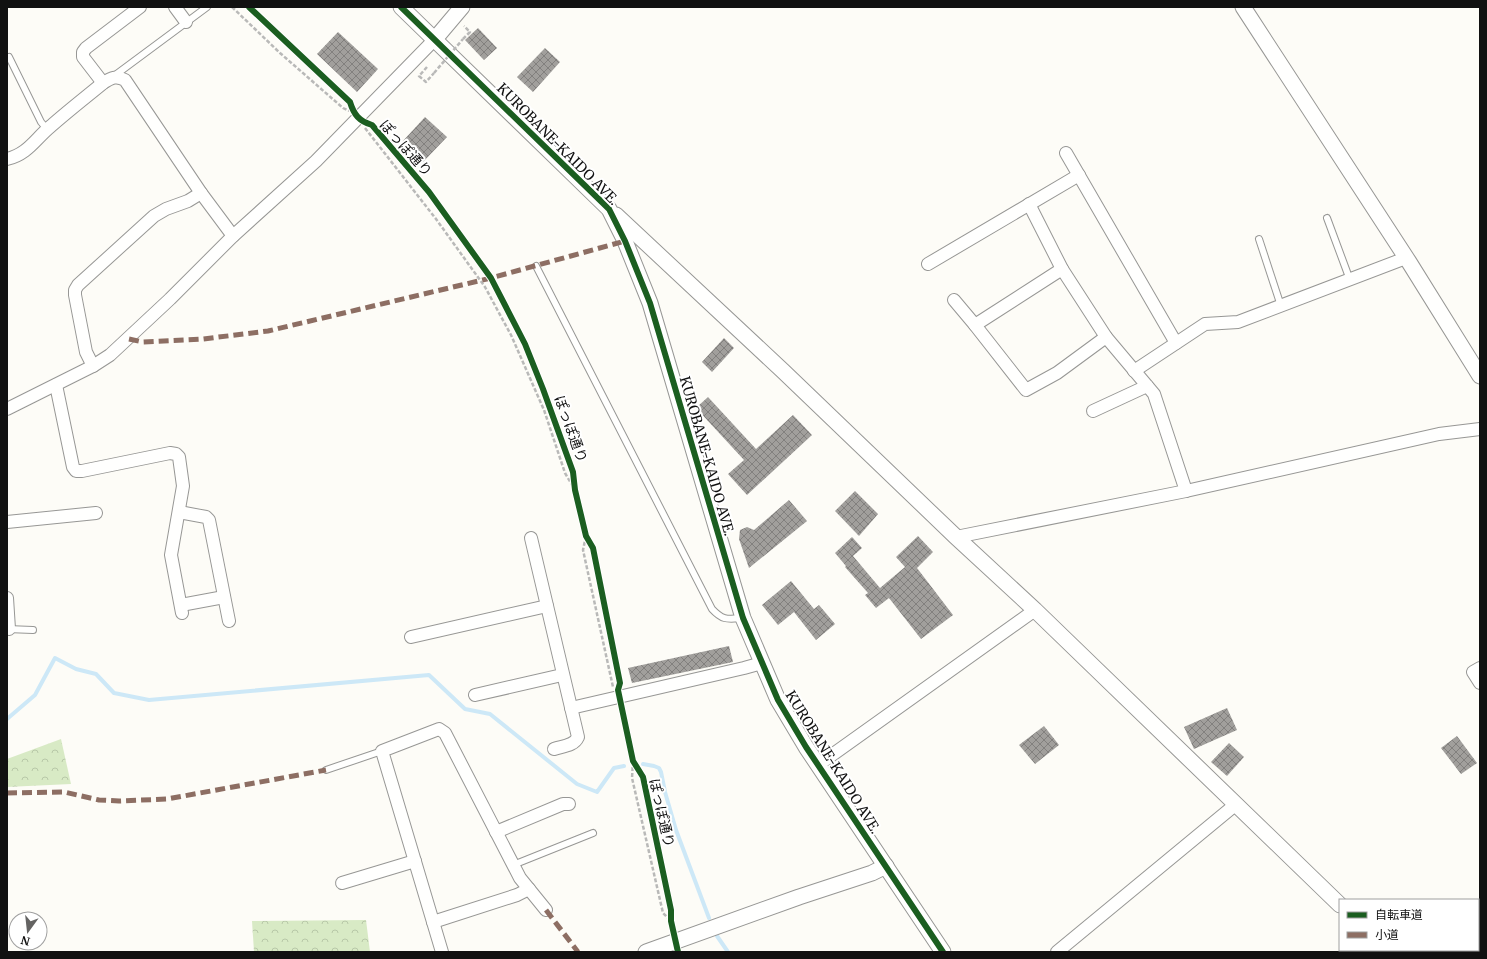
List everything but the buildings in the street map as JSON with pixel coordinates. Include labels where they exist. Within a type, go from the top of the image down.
[{"type":"street","points":[[108,80],[83,57],[83,52],[86,48],[140,7]]},
{"type":"street","points":[[174,7],[186,22]]},
{"type":"street","name":"KUROBANE-KAIDO AVE.","points":[[401,7],[609,209],[625,241],[650,303],[743,618],[778,700],[818,765],[943,952]]},
{"type":"street","points":[[7,409],[93,366],[110,355],[129,339],[233,236],[316,161],[435,40],[462,7]]},
{"type":"street","points":[[1243,7],[1406,258],[1480,376]]},
{"type":"street","points":[[7,159],[15,157],[27,150],[47,130],[108,80],[120,77],[125,80],[201,193],[233,236]]},
{"type":"street","points":[[1066,154],[1176,343]]},
{"type":"street","points":[[928,264],[1079,175]]},
{"type":"street","points":[[93,366],[86,352],[80,323],[75,295],[78,285],[154,216],[166,209],[188,201],[201,193]]},
{"type":"street","points":[[1029,204],[1062,269],[1106,338],[1154,394],[1186,491]]},
{"type":"street","points":[[609,209],[783,371],[956,538],[1035,610],[1339,904]]},
{"type":"street","points":[[1134,371],[1205,324],[1238,322],[1406,258]]},
{"type":"street","points":[[975,325],[1062,269]]},
{"type":"street","points":[[954,300],[1026,390],[1057,373],[1106,338]]},
{"type":"street","points":[[56,385],[72,467],[76,471],[170,453],[176,454],[179,457],[183,486],[171,555],[181,609],[224,597]]},
{"type":"street","points":[[1093,411],[1147,386]]},
{"type":"street","points":[[956,538],[1186,491],[1439,434],[1480,429]]},
{"type":"street","points":[[179,512],[203,516],[209,520],[229,621]]},
{"type":"street","points":[[7,522],[96,513]]},
{"type":"street","points":[[531,538],[562,675],[578,737],[573,744],[554,749]]},
{"type":"street","points":[[7,598],[8,629]]},
{"type":"street","points":[[411,637],[547,606]]},
{"type":"street","points":[[818,765],[1035,610]]},
{"type":"street","points":[[571,708],[762,663]]},
{"type":"street","points":[[1480,668],[1473,672],[1480,683]]},
{"type":"street","points":[[475,695],[562,675]]},
{"type":"street","points":[[442,952],[382,751],[439,728],[445,732],[512,865],[520,878],[546,910]]},
{"type":"street","points":[[496,832],[563,804],[569,804]]},
{"type":"street","points":[[1057,952],[1235,805]]},
{"type":"street","points":[[342,883],[415,861]]},
{"type":"street","points":[[646,952],[799,897],[872,873],[886,866]]},
{"type":"street","points":[[433,922],[517,895],[529,888]]},
{"type":"lane","points":[[108,80],[207,7]]},
{"type":"lane","points":[[9,57],[41,122],[47,130]]},
{"type":"lane","points":[[1327,218],[1350,280]]},
{"type":"lane","points":[[1260,239],[1281,306]]},
{"type":"lane","points":[[536,266],[712,609],[719,617],[728,619],[743,618]]},
{"type":"lane","points":[[8,629],[34,630]]},
{"type":"lane","points":[[326,770],[382,751]]},
{"type":"lane","points":[[512,865],[592,833]]},
{"type":"path","points":[[232,7],[280,54],[343,108],[358,117]]},
{"type":"path","points":[[427,67],[419,76],[426,82],[470,32],[464,26],[460,29]]},
{"type":"path","points":[[350,102],[366,130],[436,218],[485,287],[511,335],[544,410],[565,473],[575,490]]},
{"type":"path","points":[[584,529],[589,542]]},
{"type":"path","points":[[586,536],[583,550],[613,688],[618,690],[620,683]]},
{"type":"path","points":[[633,761],[632,778],[663,913],[671,921]]},
{"type":"path","points":[[671,910],[671,921],[675,942]]},
{"type":"green space","points":[[61,739],[71,784],[7,787],[7,759]]},
{"type":"green space","points":[[366,920],[370,952],[254,952],[252,921]]},
{"type":"waterway","points":[[7,719],[35,695],[55,658],[76,669],[96,674],[114,693],[149,700],[429,675],[465,709],[490,714],[577,784],[597,792],[614,768],[624,766]]},
{"type":"waterway","points":[[643,764],[659,768],[661,772],[676,830],[709,918]]},
{"type":"waterway","points":[[717,936],[728,952]]},
{"type":"marked path","points":[[129,339],[143,342],[203,339],[268,331],[491,278],[625,241]]},
{"type":"marked path","points":[[7,793],[64,792],[99,800],[119,801],[167,799],[326,770]]},
{"type":"marked path","points":[[546,910],[578,952]]},
{"type":"cycle path","name":"ぽっぽ通り","points":[[249,7],[350,102],[353,111],[358,117],[364,122],[372,125],[429,192],[491,278],[525,344],[573,472],[575,490],[586,536],[593,548],[620,683],[618,690],[633,761],[643,777],[671,910],[671,921],[678,952]]},
{"type":"cycle path","points":[[401,7],[609,209],[625,241],[650,303],[743,618],[778,700],[806,747],[943,952]]}]
